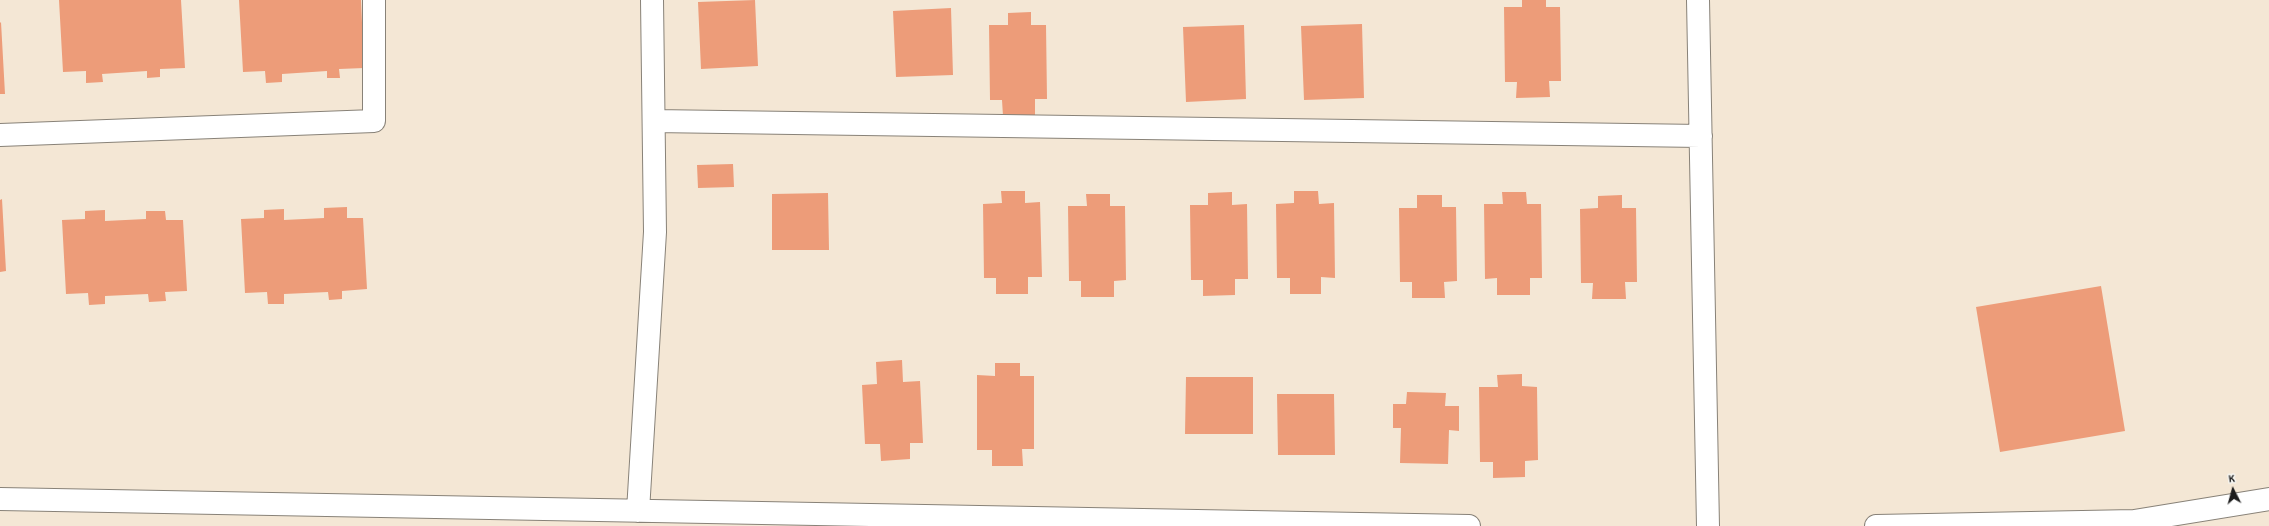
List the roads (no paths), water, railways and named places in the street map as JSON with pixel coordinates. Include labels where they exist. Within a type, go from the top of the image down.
[{"type":"street","points":[[0,135],[374,121],[374,0]]},
{"type":"street","points":[[638,511],[655,232],[652,0]]},
{"type":"street","points":[[1698,0],[1708,526]]},
{"type":"street","points":[[654,121],[1701,136]]},
{"type":"street","points":[[0,499],[1469,526]]},
{"type":"street","points":[[1876,526],[2134,521],[2269,499]]}]
